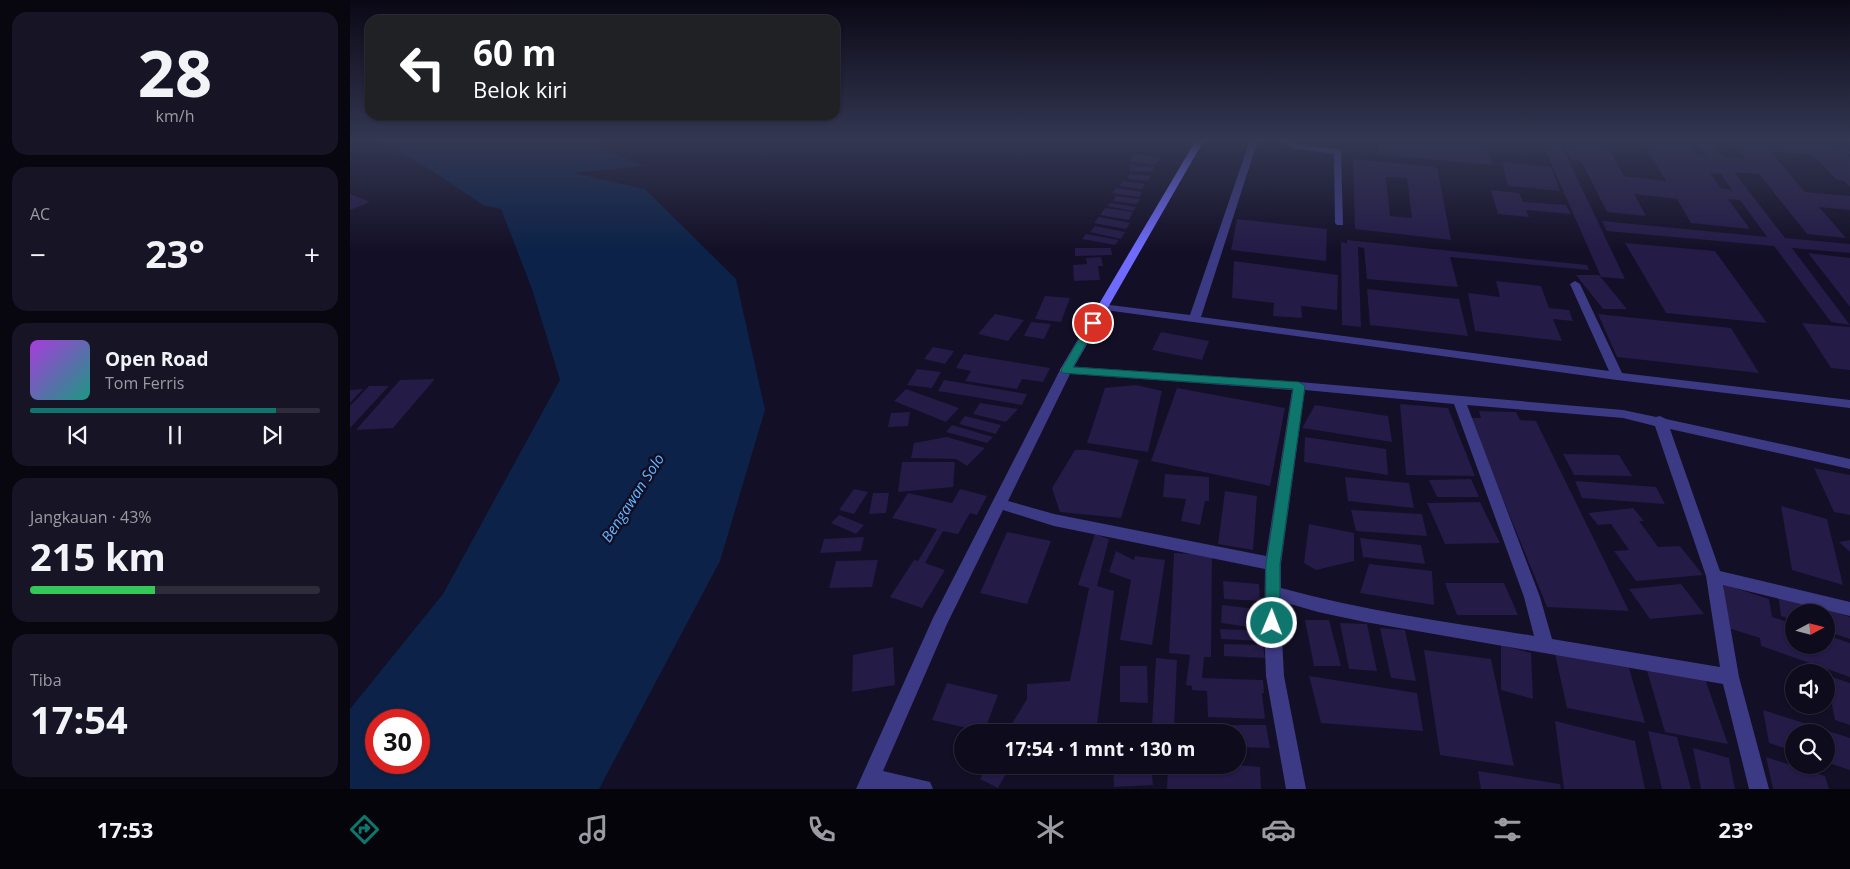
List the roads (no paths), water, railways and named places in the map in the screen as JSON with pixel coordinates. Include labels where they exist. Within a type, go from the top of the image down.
[{"type":"street","points":[[923,789],[869,783],[939,623],[1066,370],[1178,177]]},
{"type":"street","points":[[1194,320],[1242,177]]},
{"type":"street","points":[[1339,177],[1340,223]]},
{"type":"street","points":[[1575,284],[1616,376]]},
{"type":"street","points":[[1102,307],[1616,376],[1850,404]]},
{"type":"street","points":[[1066,370],[1459,398],[1616,413],[1660,420],[1850,464]]},
{"type":"street","points":[[1296,789],[1276,676],[1272,630],[1273,564],[1299,386]]},
{"type":"street","points":[[1459,398],[1525,578],[1545,646]]},
{"type":"street","points":[[1660,420],[1714,576],[1730,677],[1759,789]]},
{"type":"street","points":[[1000,504],[1054,520],[1273,564]]},
{"type":"street","points":[[1714,576],[1850,609]]},
{"type":"street","points":[[1273,592],[1318,605],[1365,615],[1730,677]]},
{"type":"water","name":"Bengawan Solo","points":[[441,177],[591,177],[645,189],[736,279],[765,410],[720,561],[599,789],[350,789],[350,709],[443,594],[560,380],[532,289],[501,209],[483,205]]}]
